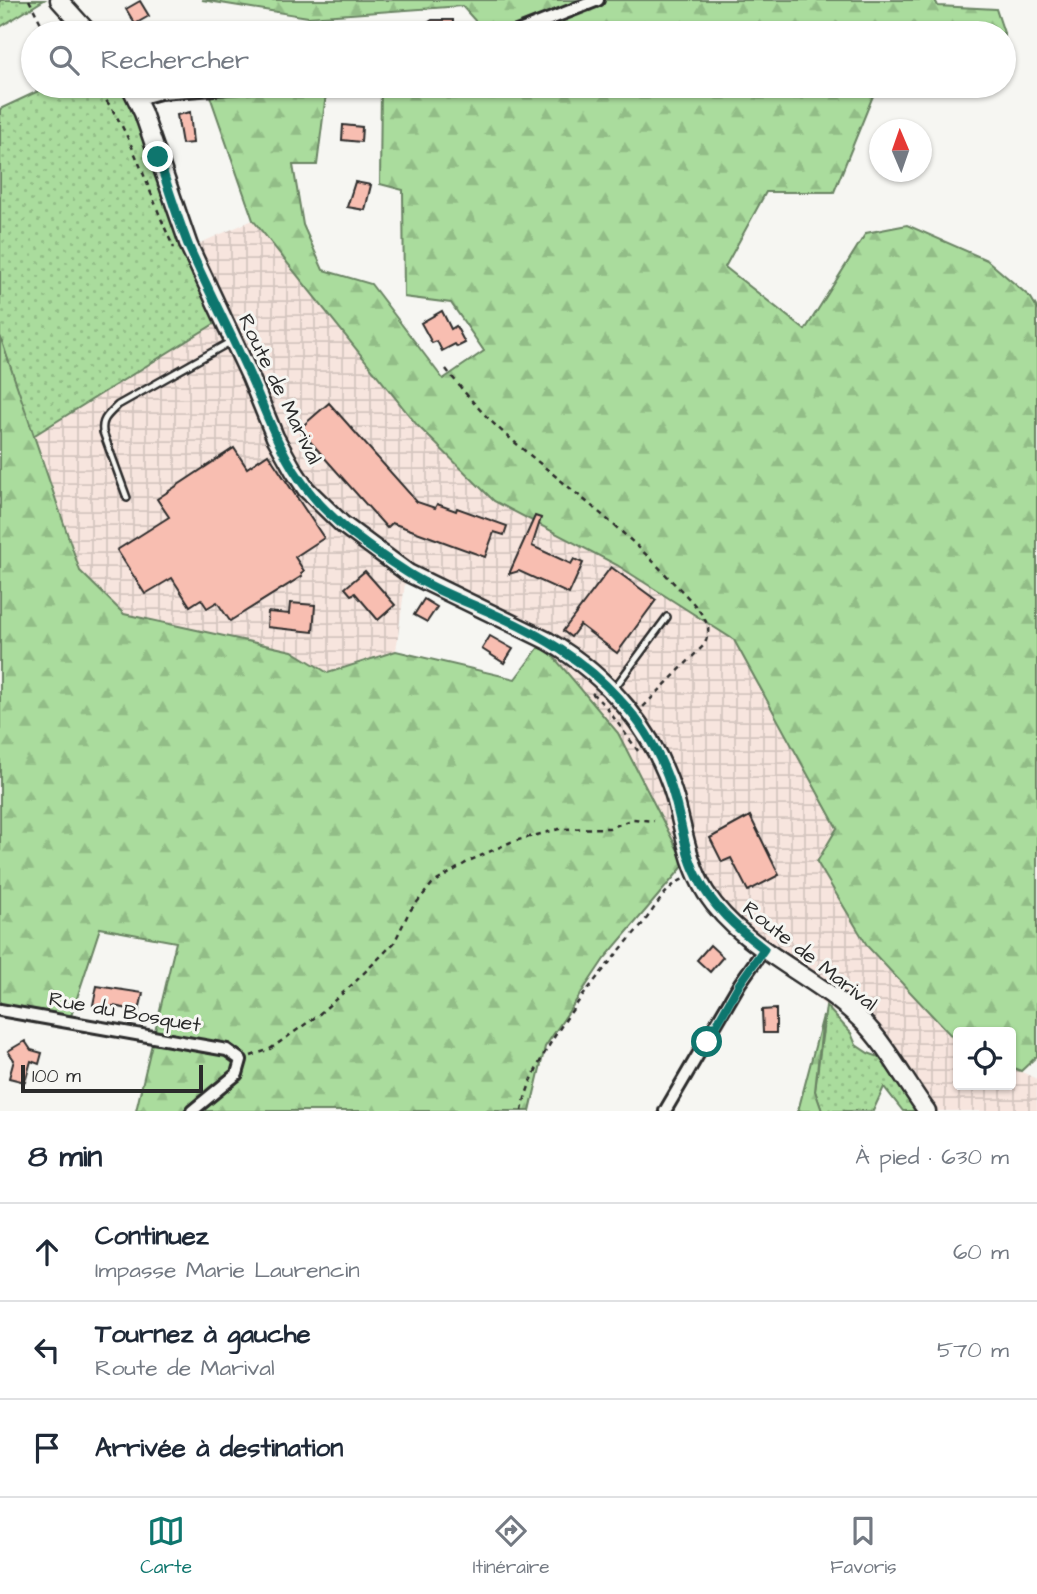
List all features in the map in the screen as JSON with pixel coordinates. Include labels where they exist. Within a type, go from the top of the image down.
[{"type":"main road","points":[[60,0],[78,21]]},
{"type":"main road","name":"Route de Marival","points":[[136,98],[181,226],[284,453],[306,488],[357,537],[408,573],[548,641],[583,665],[612,691],[634,716],[667,776],[696,875],[707,894],[725,916],[764,949],[862,1020],[927,1111]]},
{"type":"street","points":[[545,21],[598,0]]},
{"type":"street","points":[[665,1111],[740,983],[764,949]]},
{"type":"street","name":"Rue du Bosquet","points":[[0,1010],[227,1050],[241,1060]]},
{"type":"street","points":[[192,1111],[237,1074],[241,1060]]},
{"type":"lane","points":[[127,498],[103,432],[102,425],[106,417],[118,405],[233,341]]},
{"type":"lane","points":[[612,691],[667,617]]},
{"type":"path","points":[[29,0],[40,21]]},
{"type":"path","points":[[446,369],[476,407],[503,432],[604,515],[654,561],[691,601],[706,622],[709,631],[705,644],[634,716]]},
{"type":"path","points":[[241,1060],[270,1049],[317,1016],[394,943],[409,912],[432,884],[469,860],[511,842],[559,829],[610,828],[634,819],[653,821]]},
{"type":"path","points":[[522,1111],[526,1090],[540,1063],[592,984],[668,891],[678,881],[696,875]]},
{"type":"shaded area","points":[[253,220],[417,425],[494,501],[617,565],[734,640],[837,829],[868,947],[953,1038],[953,1090],[1016,1090],[1016,1069],[1037,1079],[1037,1111],[920,1111],[882,1058],[842,1016],[723,922],[542,643],[406,576],[396,651],[328,673],[292,651],[124,614],[80,571],[33,436],[217,322],[184,250]]},
{"type":"green space","points":[[0,0],[44,0],[0,27]]},
{"type":"green space","points":[[202,0],[935,0],[938,6],[996,9],[1000,21],[475,21],[462,6],[308,17]]},
{"type":"green space","points":[[23,98],[135,98],[217,322],[33,436],[0,336],[0,109]]},
{"type":"green space","points":[[211,98],[325,98],[317,165],[293,165],[303,225],[323,270],[371,284],[443,379],[484,351],[451,303],[404,297],[403,190],[380,184],[381,98],[872,98],[834,192],[766,192],[725,267],[805,330],[866,233],[907,225],[987,260],[1031,298],[1037,308],[1037,1056],[1021,1071],[1016,1069],[1016,1027],[953,1027],[953,1038],[868,947],[817,862],[837,828],[734,640],[617,565],[494,501],[417,425],[253,220]]},
{"type":"green space","points":[[0,336],[80,571],[124,614],[292,651],[328,673],[396,651],[515,679],[542,643],[618,733],[685,864],[604,959],[545,1047],[530,1111],[136,1111],[176,942],[100,928],[71,1016],[0,1004]]},
{"type":"green space","points":[[826,1006],[851,1033],[856,1045],[882,1058],[920,1111],[903,1111],[884,1087],[873,1111],[822,1111],[815,1091]]},
{"type":"green space","points":[[823,1016],[815,1091],[822,1111],[798,1111]]},
{"type":"building","points":[[140,1],[149,16],[140,21],[133,21],[126,9]]},
{"type":"building","points":[[190,112],[193,143],[182,144],[177,115]]},
{"type":"building","points":[[343,125],[362,127],[361,142],[342,140]]},
{"type":"building","points":[[355,182],[371,185],[365,210],[347,207]]},
{"type":"building","points":[[442,311],[451,329],[456,326],[465,343],[457,347],[455,344],[442,351],[437,341],[432,343],[421,323]]},
{"type":"building","points":[[329,403],[417,502],[435,508],[437,504],[456,511],[457,508],[507,526],[504,535],[494,532],[485,557],[392,523],[387,528],[299,429]]},
{"type":"building","points":[[234,448],[247,468],[268,454],[324,538],[295,557],[304,571],[302,576],[230,621],[217,602],[207,608],[201,599],[190,606],[172,578],[145,594],[117,550],[169,517],[157,499]]},
{"type":"building","points":[[535,516],[541,518],[532,546],[571,564],[574,559],[583,563],[569,594],[519,571],[509,574]]},
{"type":"building","points":[[611,567],[656,600],[617,653],[580,625],[571,637],[563,631]]},
{"type":"building","points":[[365,571],[395,605],[378,620],[355,593],[351,595],[345,588]]},
{"type":"building","points":[[424,599],[437,607],[427,622],[414,615]]},
{"type":"building","points":[[290,603],[315,605],[313,632],[267,627],[268,612],[289,614]]},
{"type":"building","points":[[490,636],[513,649],[504,663],[482,649]]},
{"type":"building","points":[[750,816],[779,875],[748,891],[731,858],[722,862],[710,838]]},
{"type":"building","points":[[710,945],[723,957],[710,972],[697,960]]},
{"type":"building","points":[[97,986],[143,993],[139,1011],[93,1005]]},
{"type":"building","points":[[776,1009],[776,1033],[763,1033],[762,1010]]},
{"type":"building","points":[[25,1041],[31,1050],[42,1053],[39,1064],[31,1061],[25,1082],[9,1078],[14,1060],[8,1051]]},
{"type":"route","points":[[158,157],[189,246],[250,376],[275,437],[306,488],[357,537],[408,573],[519,625],[567,652],[600,679],[620,700],[648,738],[667,776],[696,875],[725,916],[764,949],[740,983],[707,1042]]}]
